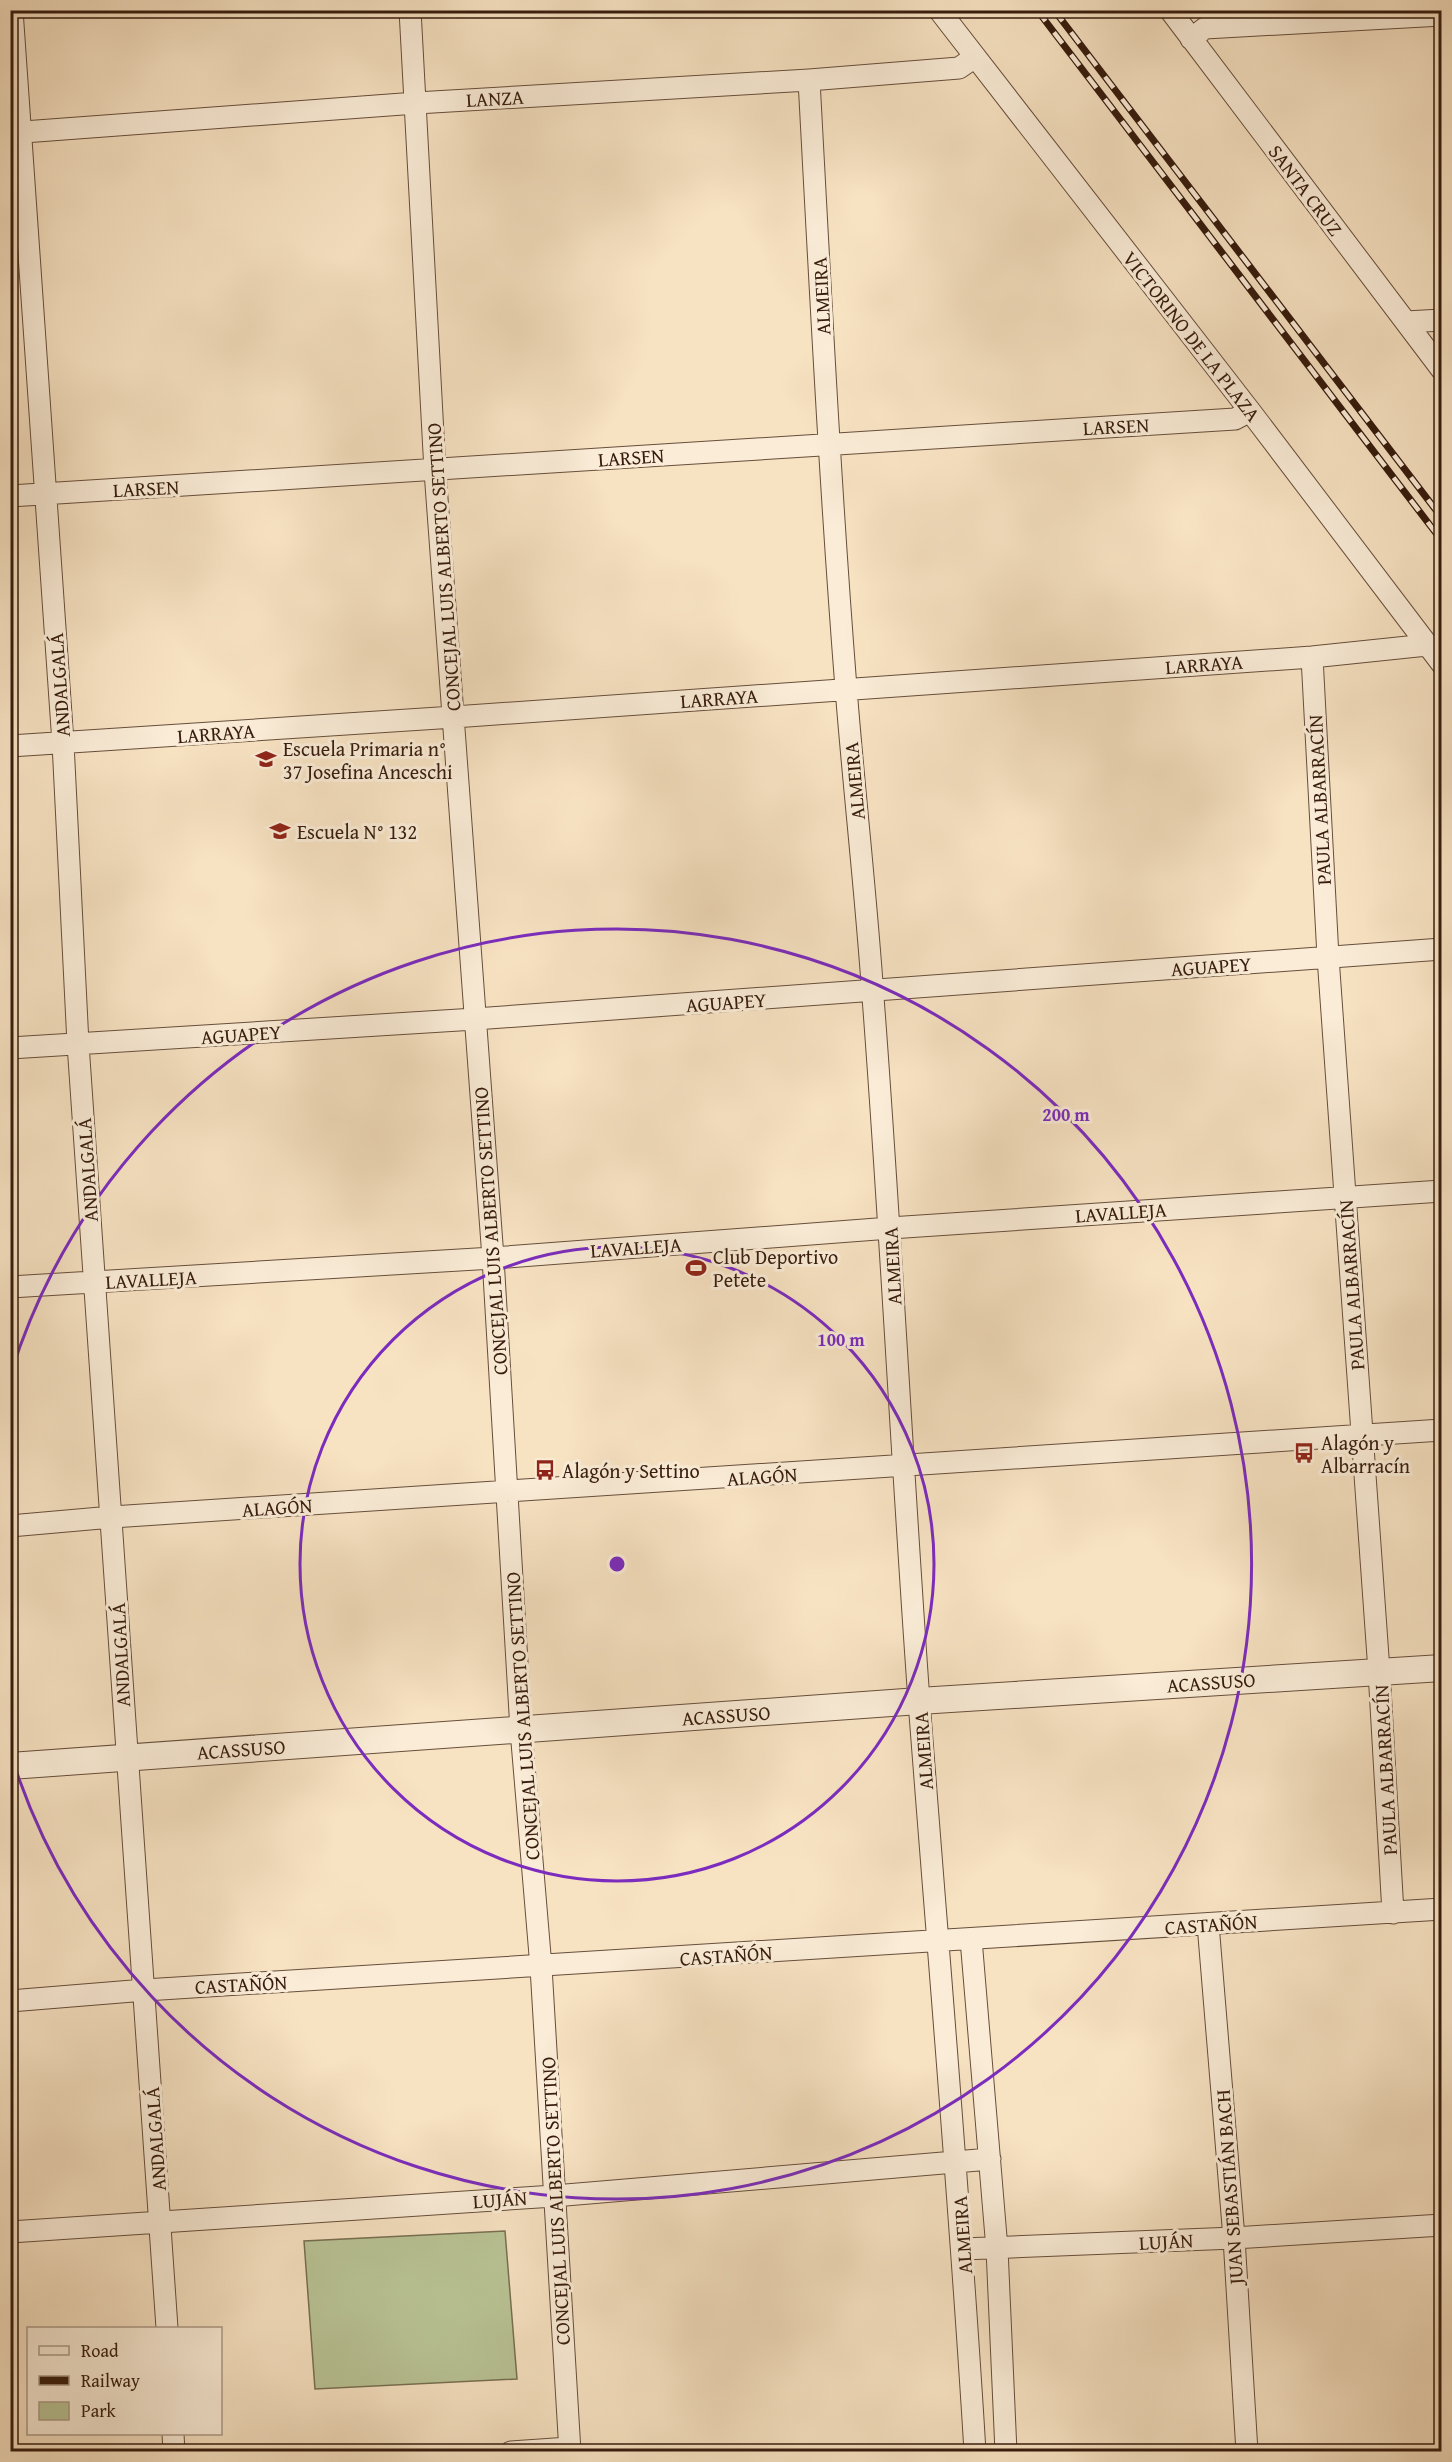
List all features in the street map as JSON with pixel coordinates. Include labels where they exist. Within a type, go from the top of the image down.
[{"type":"street","name":"ANDALGALÁ","points":[[12,10],[16,132],[46,494],[63,743],[78,1044],[167,2327]]},
{"type":"street","name":"CONCEJAL LUIS ALBERTO SETTINO","points":[[410,10],[435,471],[493,1258],[521,1730],[541,1967],[569,2450]]},
{"type":"street","name":"VICTORINO DE LA PLAZA","points":[[939,10],[1250,411],[1442,664]]},
{"type":"street","name":"SANTA CRUZ","points":[[1170,10],[1200,26],[1406,322],[1442,370]]},
{"type":"street","points":[[1200,26],[1442,15]]},
{"type":"street","name":"LANZA","points":[[16,132],[416,102],[809,80],[959,68],[975,57]]},
{"type":"street","name":"ALMEIRA","points":[[809,80],[829,443],[846,688],[873,992],[890,1228],[903,1467],[937,1942],[957,2163],[975,2451]]},
{"type":"street","points":[[1406,322],[1442,320]]},
{"type":"street","name":"LARSEN","points":[[10,496],[1235,419],[1250,411]]},
{"type":"street","name":"LARRAYA","points":[[10,746],[1312,657],[1427,645]]},
{"type":"street","name":"PAULA ALBARRACÍN","points":[[1312,657],[1328,957],[1379,1671],[1393,1913]]},
{"type":"street","name":"AGUAPEY","points":[[10,1048],[873,992],[1442,949]]},
{"type":"street","name":"LAVALLEJA","points":[[10,1287],[493,1258],[890,1228],[1442,1191]]},
{"type":"street","name":"ALAGÓN","points":[[10,1526],[112,1517],[1442,1430]]},
{"type":"street","name":"ACASSUSO","points":[[10,1766],[920,1701],[1442,1668]]},
{"type":"street","name":"CASTAÑÓN","points":[[10,2001],[145,1990],[1442,1909]]},
{"type":"street","name":"JUAN SEBASTIÁN BACH","points":[[1208,1924],[1234,2238],[1247,2451]]},
{"type":"street","name":"ALMEIRA","points":[[971,1939],[997,2249],[1006,2451]]},
{"type":"street","name":"LUJÁN","points":[[10,2232],[554,2196],[990,2159]]},
{"type":"street","name":"LUJÁN","points":[[963,2249],[1234,2238],[1442,2225]]},
{"type":"street","points":[[173,2435],[174,2451]]},
{"type":"street","points":[[511,2451],[569,2450]]},
{"type":"green space","points":[[505,2231],[517,2379],[315,2389],[304,2241]]},
{"type":"railway","points":[[1037,10],[1442,541]]},
{"type":"railway","points":[[1054,10],[1442,518]]},
{"type":"place","name":"Escuela Primaria n° 37 Josefina Anceschi","points":[[266,759]]},
{"type":"place","name":"Escuela N° 132","points":[[280,831]]},
{"type":"place","name":"Club Deportivo Petete","points":[[696,1268]]},
{"type":"place","name":"Alagón y Albarracín","points":[[1304,1453]]},
{"type":"place","name":"Alagón y Settino","points":[[545,1470]]}]
